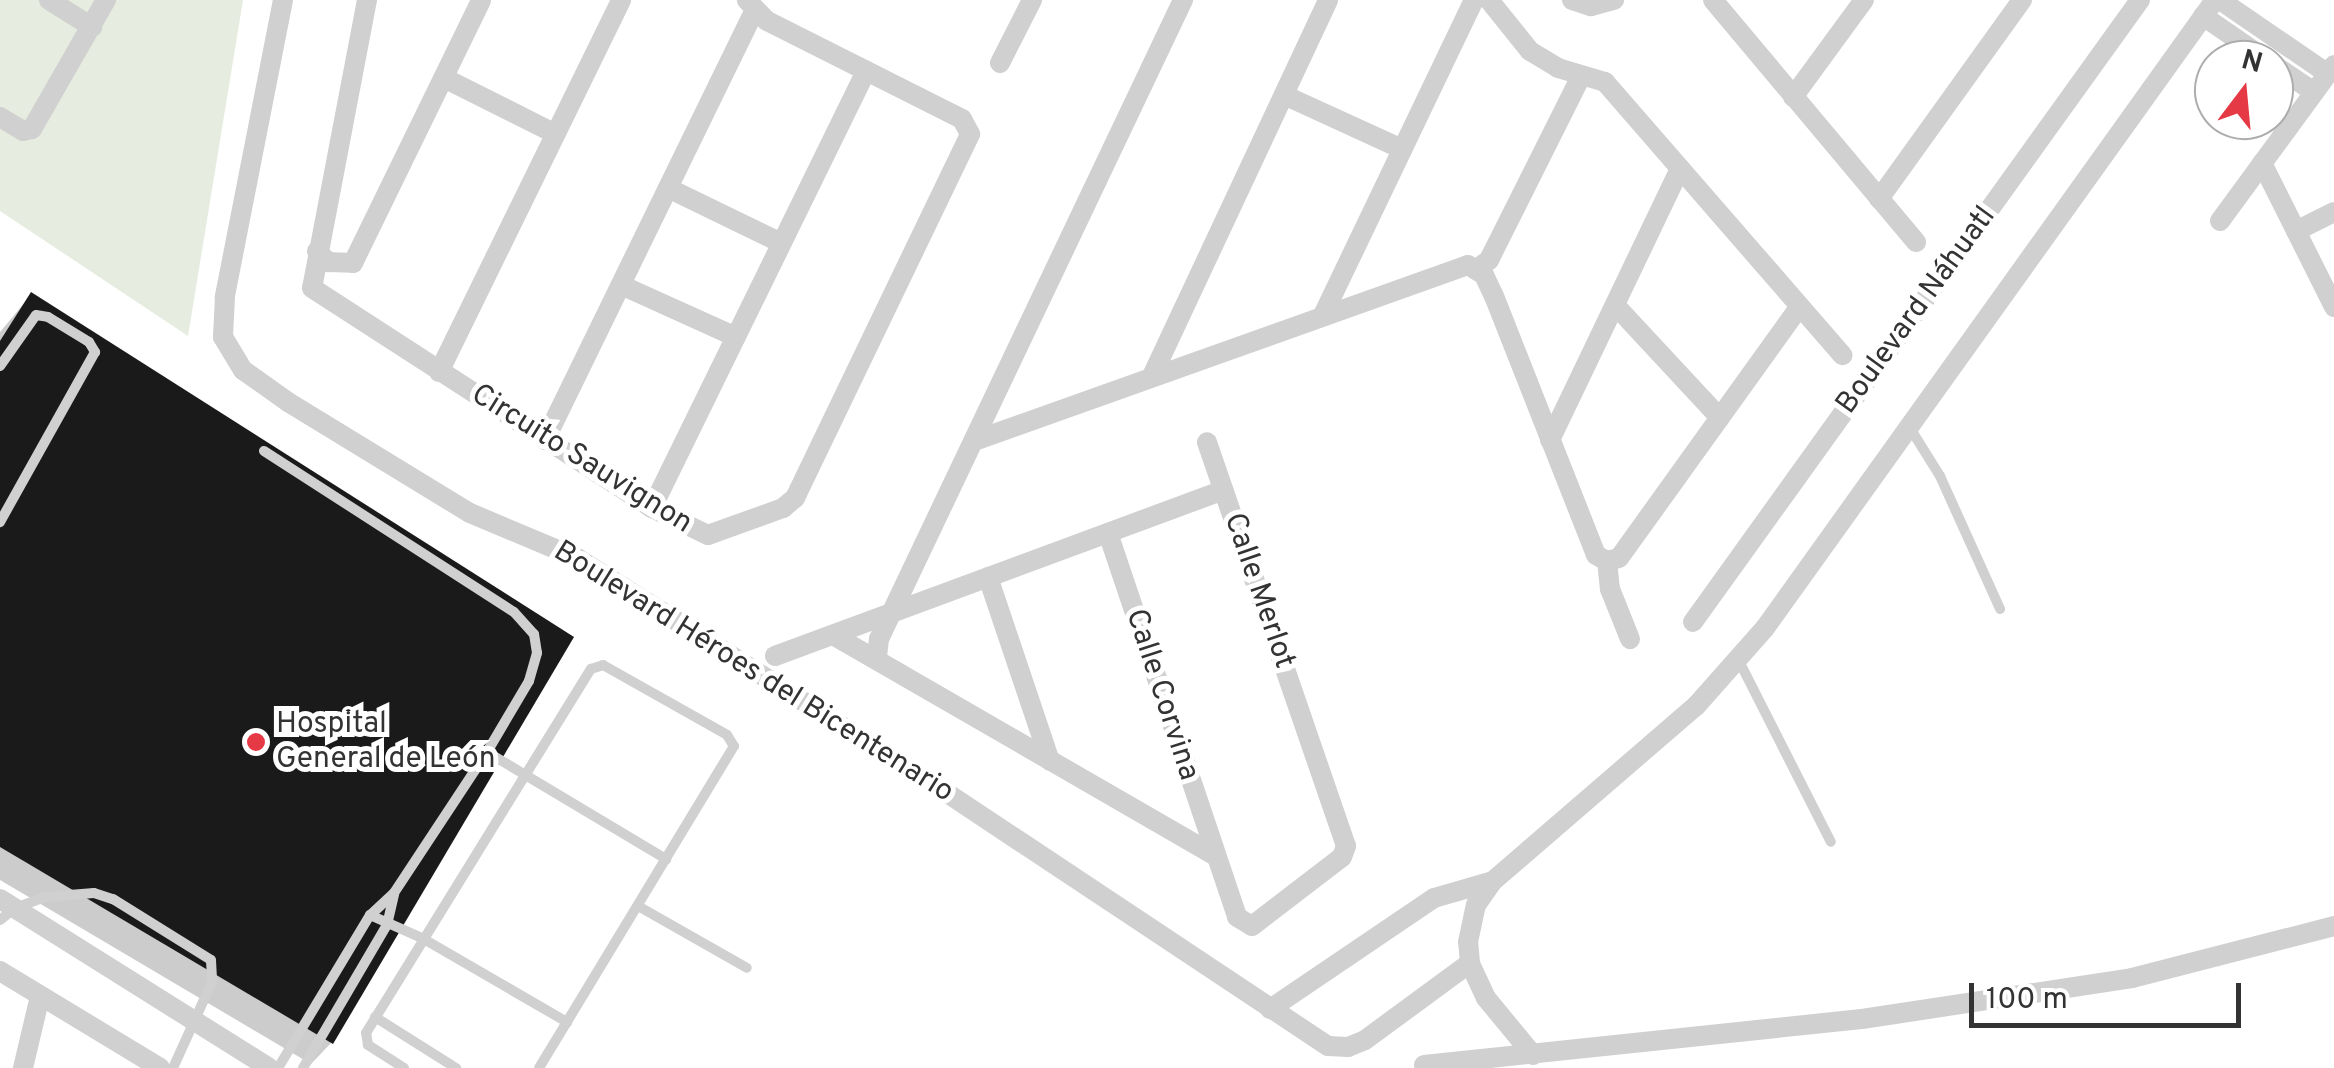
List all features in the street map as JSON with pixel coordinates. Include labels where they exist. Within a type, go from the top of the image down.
[{"type":"street","points":[[49,0],[92,27]]},
{"type":"street","points":[[0,117],[23,131],[32,129],[106,0]]},
{"type":"street","name":"Boulevard Héroes del Bicentenario","points":[[282,0],[224,297],[223,338],[243,370],[458,506],[577,558],[916,773],[1328,1046],[1348,1047],[1365,1040],[1470,963]]},
{"type":"street","name":"Circuito Sauvignon","points":[[367,0],[316,251],[311,282],[316,293],[652,508],[708,535],[784,508],[800,490],[970,134],[962,119],[866,71],[751,5]]},
{"type":"street","points":[[316,251],[328,262],[353,263],[481,0]]},
{"type":"street","points":[[438,372],[621,0]]},
{"type":"street","points":[[877,657],[878,639],[1183,0]]},
{"type":"street","points":[[1152,376],[1328,0]]},
{"type":"street","points":[[1323,315],[1474,0]]},
{"type":"street","points":[[1489,0],[1530,51],[1581,76],[1605,82],[1842,355]]},
{"type":"street","points":[[1572,0],[1591,6],[1614,0]]},
{"type":"street","points":[[1713,0],[1916,242]]},
{"type":"street","points":[[1793,97],[1864,0]]},
{"type":"street","points":[[1879,199],[2022,0]]},
{"type":"street","name":"Boulevard Náhuatl","points":[[1693,622],[2140,0]]},
{"type":"street","points":[[1000,63],[1026,2]]},
{"type":"street","points":[[545,440],[668,188],[751,5]]},
{"type":"street","points":[[2212,5],[2247,40]]},
{"type":"street","points":[[2212,5],[2331,70],[2220,221]]},
{"type":"street","name":"Boulevard Náhuatl","points":[[1493,880],[1664,736],[1738,658],[1806,572],[2212,5]]},
{"type":"street","points":[[652,508],[866,71]]},
{"type":"street","points":[[1478,268],[1489,260],[1581,76]]},
{"type":"street","points":[[444,78],[554,133]]},
{"type":"street","points":[[2294,78],[2314,92]]},
{"type":"street","points":[[1284,95],[1402,150]]},
{"type":"street","points":[[2262,163],[2334,307]]},
{"type":"street","points":[[1550,440],[1680,169]]},
{"type":"street","points":[[668,188],[779,242]]},
{"type":"street","points":[[2296,231],[2334,212]]},
{"type":"street","points":[[974,441],[1462,264],[1478,268],[1494,296],[1596,555],[1607,561],[1619,558],[1800,306]]},
{"type":"street","points":[[621,286],[736,337]]},
{"type":"street","points":[[1616,305],[1720,418]]},
{"type":"street","points":[[994,397],[997,409],[1012,427]]},
{"type":"street","points":[[1207,442],[1223,490]]},
{"type":"street","name":"Calle Merlot","points":[[776,656],[1223,490],[1346,846],[1342,857],[1258,923],[1246,926]]},
{"type":"street","name":"Calle Corvina","points":[[1108,533],[1237,917],[1246,926]]},
{"type":"street","points":[[1607,561],[1610,589],[1630,639]]},
{"type":"street","points":[[915,563],[919,580],[934,597]]},
{"type":"street","points":[[988,578],[1050,762]]},
{"type":"street","points":[[833,634],[1216,856]]},
{"type":"street","points":[[1270,1009],[1434,898],[1493,880]]},
{"type":"street","points":[[1493,880],[1476,905],[1468,942],[1470,963],[1486,998],[1532,1055]]},
{"type":"street","points":[[5,909],[269,1068]]},
{"type":"street","points":[[1424,1066],[1862,1018],[2132,978],[2334,926]]},
{"type":"street","points":[[0,971],[160,1068]]},
{"type":"street","points":[[23,1068],[40,996]]},
{"type":"lane","points":[[0,366],[36,314],[48,317],[96,352],[0,522]]},
{"type":"lane","points":[[1910,427],[1940,476],[2000,610]]},
{"type":"lane","points":[[264,452],[526,622],[536,643],[535,666],[487,752],[394,893],[370,915],[278,1068]]},
{"type":"lane","points":[[1738,658],[1831,842]]},
{"type":"lane","points":[[404,1068],[366,1043],[365,1036],[591,670],[603,665],[731,738],[730,754],[540,1068]]},
{"type":"lane","points":[[487,752],[666,860]]},
{"type":"lane","points":[[5,909],[65,894],[94,892],[113,899],[206,956],[214,973],[173,1068]]},
{"type":"lane","points":[[302,1068],[387,925],[394,893]]},
{"type":"lane","points":[[638,906],[747,968]]},
{"type":"lane","points":[[370,915],[422,938],[567,1022]]},
{"type":"lane","points":[[375,1017],[456,1068]]},
{"type":"shaded area","points":[[0,0],[243,0],[188,336],[0,211]]},
{"type":"building","name":"Hospital General de León","points":[[31,292],[574,637],[333,1044],[0,847],[0,341]]},
{"type":"place","name":"Hospital General de León","points":[[256,742]]}]
